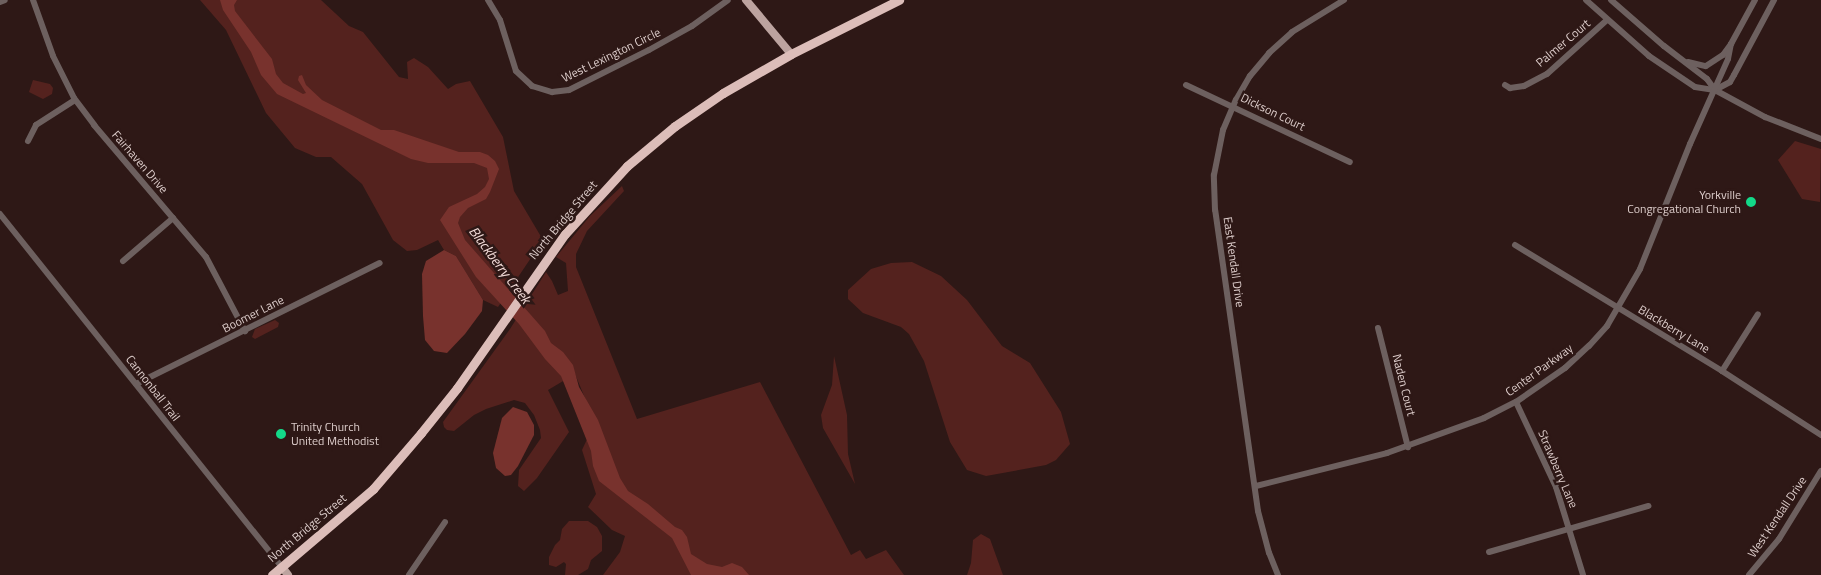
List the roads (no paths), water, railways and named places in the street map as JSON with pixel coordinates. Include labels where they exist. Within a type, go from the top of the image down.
[{"type":"highway","name":"North Bridge Street","points":[[272,575],[373,489],[421,433],[502,323],[530,280],[589,205],[627,166],[675,126],[723,93],[791,54],[899,0]]},
{"type":"main road","points":[[746,0],[791,54]]},
{"type":"main road","name":"Cannonball Trail","points":[[282,567],[288,575]]},
{"type":"street","points":[[0,2],[5,0]]},
{"type":"street","name":"Fairhaven Drive","points":[[33,0],[53,56],[76,100],[94,125],[206,257],[245,331]]},
{"type":"street","name":"West Lexington Circle","points":[[488,0],[500,20],[516,71],[532,86],[552,92],[569,90],[649,50],[692,26],[728,0]]},
{"type":"street","name":"East Kendall Drive","points":[[1278,575],[1263,536],[1215,210],[1216,165],[1223,130],[1250,76],[1269,53],[1292,32],[1344,0]]},
{"type":"street","points":[[1586,0],[1607,20],[1671,71],[1695,87],[1715,90],[1765,117],[1821,139]]},
{"type":"street","points":[[1611,0],[1707,79],[1715,90]]},
{"type":"street","name":"Center Parkway","points":[[1684,61],[1706,66],[1723,55],[1732,44],[1755,0]]},
{"type":"street","name":"Center Parkway","points":[[1715,90],[1730,82],[1774,0]]},
{"type":"street","name":"Palmer Court","points":[[1505,85],[1510,88],[1524,86],[1547,74],[1607,20]]},
{"type":"street","name":"Center Parkway","points":[[1256,486],[1408,446],[1484,418],[1516,402],[1565,368],[1589,346],[1607,326],[1618,309],[1650,247],[1690,144],[1728,59],[1732,44]]},
{"type":"street","name":"Dickson Court","points":[[1186,85],[1350,162]]},
{"type":"street","points":[[28,141],[36,125],[76,100]]},
{"type":"street","name":"Cannonball Trail","points":[[0,214],[282,567]]},
{"type":"street","points":[[122,261],[173,218]]},
{"type":"street","name":"Blackberry Lane","points":[[1515,245],[1722,371],[1821,434]]},
{"type":"street","name":"Boomer Lane","points":[[136,384],[380,263]]},
{"type":"street","points":[[1722,371],[1758,314]]},
{"type":"street","name":"Naden Court","points":[[1378,328],[1408,446]]},
{"type":"street","name":"Strawberry Lane","points":[[1516,402],[1556,487],[1583,575]]},
{"type":"street","name":"West Kendall Drive","points":[[1750,575],[1779,539],[1821,471]]},
{"type":"street","points":[[1490,552],[1648,506]]},
{"type":"street","points":[[409,575],[445,522]]},
{"type":"place","name":"Yorkville Congregational Church","points":[[1751,202]]},
{"type":"place","name":"Trinity Church United Methodist","points":[[281,434]]},
{"type":"water label","name":"Blackberry Creek","points":[[500,265]]}]
